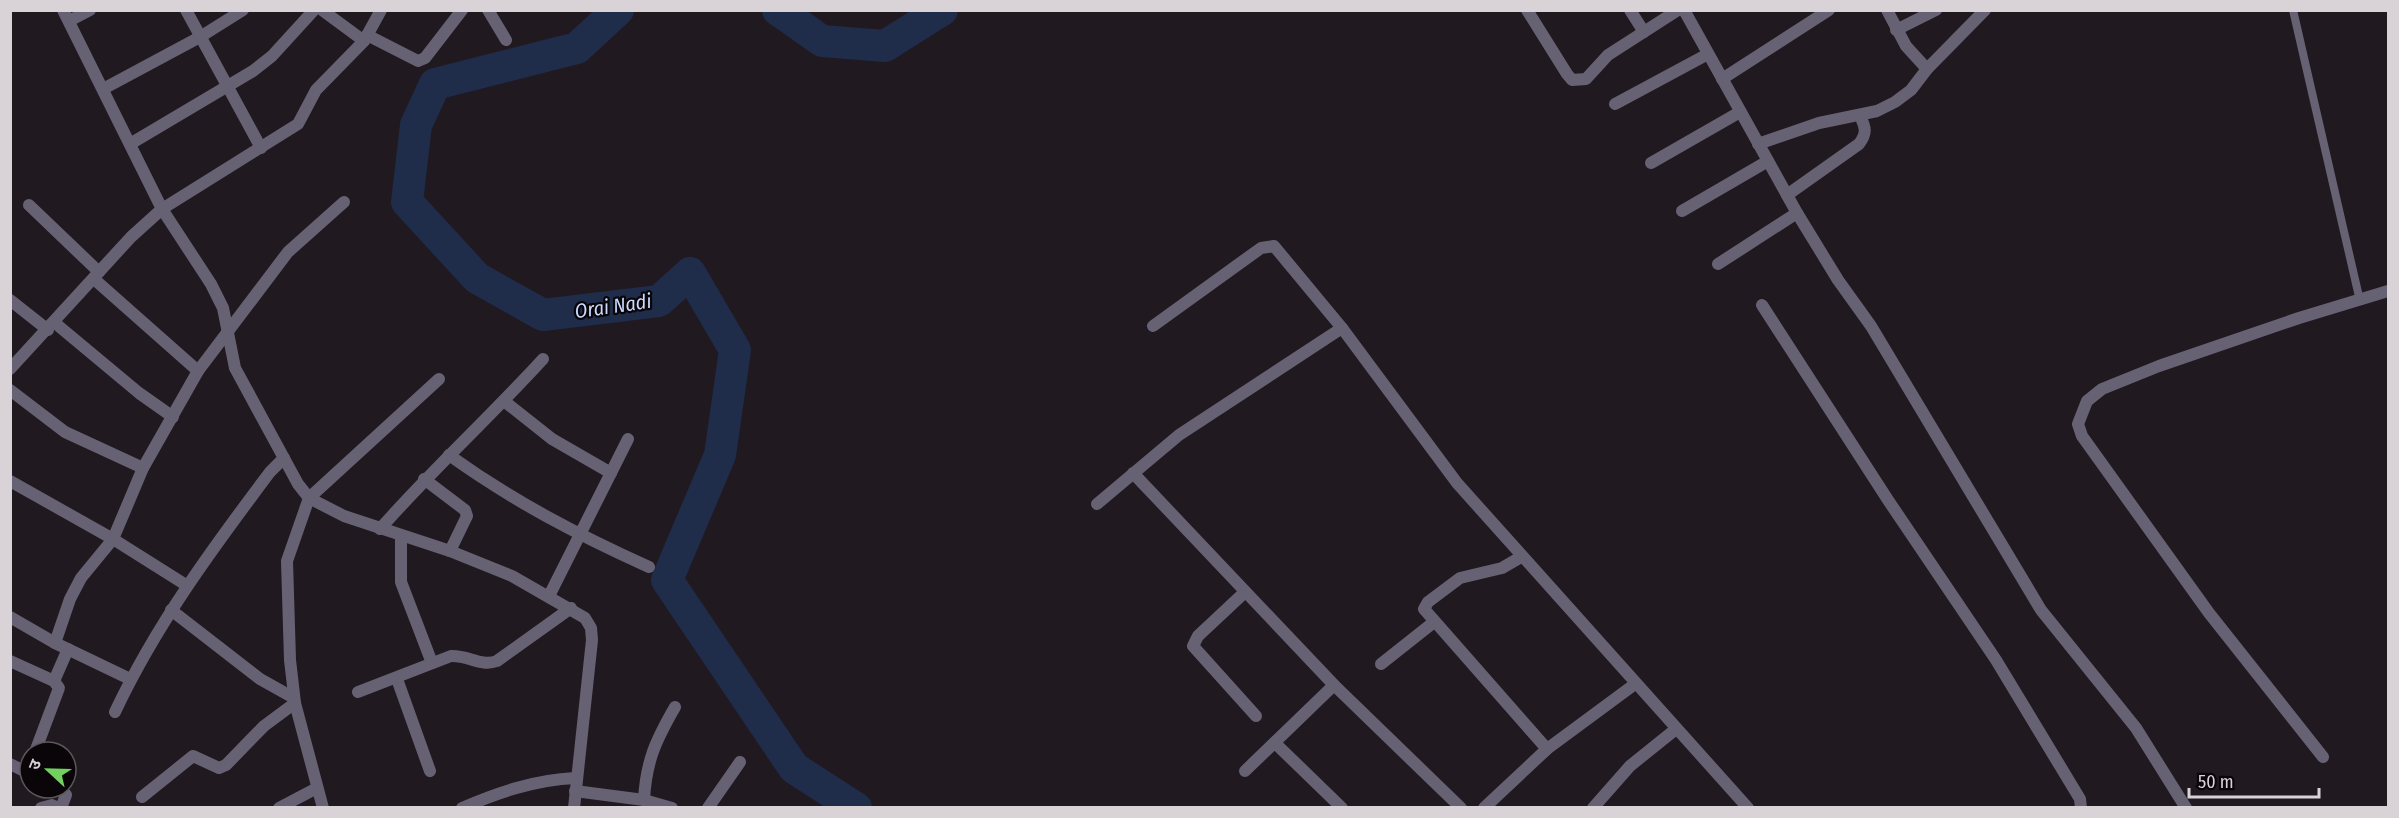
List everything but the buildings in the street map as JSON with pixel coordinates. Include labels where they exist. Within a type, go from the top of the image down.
[{"type":"street","points":[[90,10],[66,16],[162,208],[224,308],[235,368],[284,458],[309,498],[344,516],[450,551],[512,576],[585,618],[591,628],[592,640],[575,778],[574,807]]},
{"type":"street","points":[[186,10],[226,88],[261,148]]},
{"type":"street","points":[[103,89],[200,37],[243,10]]},
{"type":"street","points":[[130,144],[253,72],[272,56],[314,10]]},
{"type":"street","points":[[322,10],[365,38],[418,61],[425,58],[462,10]]},
{"type":"street","points":[[10,369],[162,208],[298,124],[316,90],[365,38],[381,10]]},
{"type":"street","points":[[488,10],[506,40]]},
{"type":"street","points":[[1527,10],[1567,74],[1572,80],[1579,81],[1586,79],[1608,55],[1678,10]]},
{"type":"street","points":[[1630,10],[1644,32]]},
{"type":"street","points":[[1684,10],[1797,213],[1890,356],[2041,610],[2136,728],[2186,807]]},
{"type":"street","points":[[1722,79],[1829,10]]},
{"type":"street","points":[[1887,10],[1896,30],[1927,69]]},
{"type":"street","points":[[1896,30],[1936,10]]},
{"type":"street","points":[[1758,144],[1819,123],[1860,116],[1895,102],[1911,90],[1927,69],[1985,10]]},
{"type":"street","points":[[1615,104],[1708,54]]},
{"type":"street","points":[[1651,163],[1740,112]]},
{"type":"street","points":[[1787,195],[1859,144],[1865,136],[1865,128],[1860,116]]},
{"type":"street","points":[[1682,211],[1768,161]]},
{"type":"street","points":[[55,643],[63,616],[81,578],[113,539],[143,468],[198,371],[288,252],[344,202]]},
{"type":"street","points":[[29,205],[97,275],[198,371]]},
{"type":"street","points":[[1718,264],[1797,213]]},
{"type":"street","points":[[1153,326],[1267,245],[1274,246],[1342,328],[1457,483],[1635,684],[1748,807]]},
{"type":"street","points":[[2323,757],[2208,613],[2082,436],[2078,424],[2087,401],[2102,389],[2159,366],[2299,318],[2388,291]]},
{"type":"street","points":[[10,300],[51,326],[173,417]]},
{"type":"street","points":[[1762,305],[1888,500],[1996,660],[2069,780],[2080,800],[2081,807]]},
{"type":"street","points":[[1097,504],[1179,435],[1342,328]]},
{"type":"street","points":[[380,528],[424,479],[504,401],[543,359]]},
{"type":"street","points":[[323,807],[294,700],[286,592],[287,561],[309,498],[439,378]]},
{"type":"street","points":[[10,390],[66,432],[143,468]]},
{"type":"street","points":[[504,401],[552,439],[611,473]]},
{"type":"street","points":[[549,596],[628,439]]},
{"type":"street","points":[[449,455],[488,483],[579,536],[649,567]]},
{"type":"street","points":[[115,712],[130,679],[186,585],[270,472],[284,458]]},
{"type":"street","points":[[1133,472],[1334,685],[1461,807]]},
{"type":"street","points":[[424,479],[465,510],[467,516],[450,551]]},
{"type":"street","points":[[10,481],[113,539],[186,585]]},
{"type":"street","points":[[401,536],[401,582],[432,663]]},
{"type":"street","points":[[1521,557],[1502,568],[1460,578],[1428,602],[1424,609],[1547,749]]},
{"type":"street","points":[[1245,592],[1198,636],[1193,646],[1256,716]]},
{"type":"street","points":[[358,692],[397,679],[451,656],[462,656],[482,663],[497,661],[571,608]]},
{"type":"street","points":[[171,609],[260,679],[294,700]]},
{"type":"street","points":[[11,620],[130,679]]},
{"type":"street","points":[[1381,664],[1434,622]]},
{"type":"street","points":[[54,681],[68,649]]},
{"type":"street","points":[[10,661],[54,681],[59,688],[40,740]]},
{"type":"street","points":[[397,679],[430,771]]},
{"type":"street","points":[[1484,807],[1547,749],[1635,684]]},
{"type":"street","points":[[1245,771],[1334,685]]},
{"type":"street","points":[[142,797],[193,756],[219,768],[226,765],[264,726],[294,700]]},
{"type":"street","points":[[644,800],[649,760],[656,740],[675,707]]},
{"type":"street","points":[[1593,807],[1630,766],[1676,729]]},
{"type":"street","points":[[1275,743],[1342,807]]},
{"type":"street","points":[[708,807],[740,762]]},
{"type":"street","points":[[462,807],[519,786],[548,780],[575,778]]},
{"type":"street","points":[[279,807],[317,789]]},
{"type":"street","points":[[575,792],[644,800],[672,807]]},
{"type":"street","points":[[41,807],[45,805],[59,807]]},
{"type":"lane","points":[[2293,10],[2360,301]]},
{"type":"waterway","name":"Orai Nadi","points":[[618,10],[577,48],[435,84],[416,125],[407,202],[477,278],[543,315],[659,301],[690,273],[735,350],[720,455],[667,580],[794,768],[856,808]]},
{"type":"waterway","name":"Orai Nadi","points":[[778,10],[822,41],[885,46],[942,10]]}]
